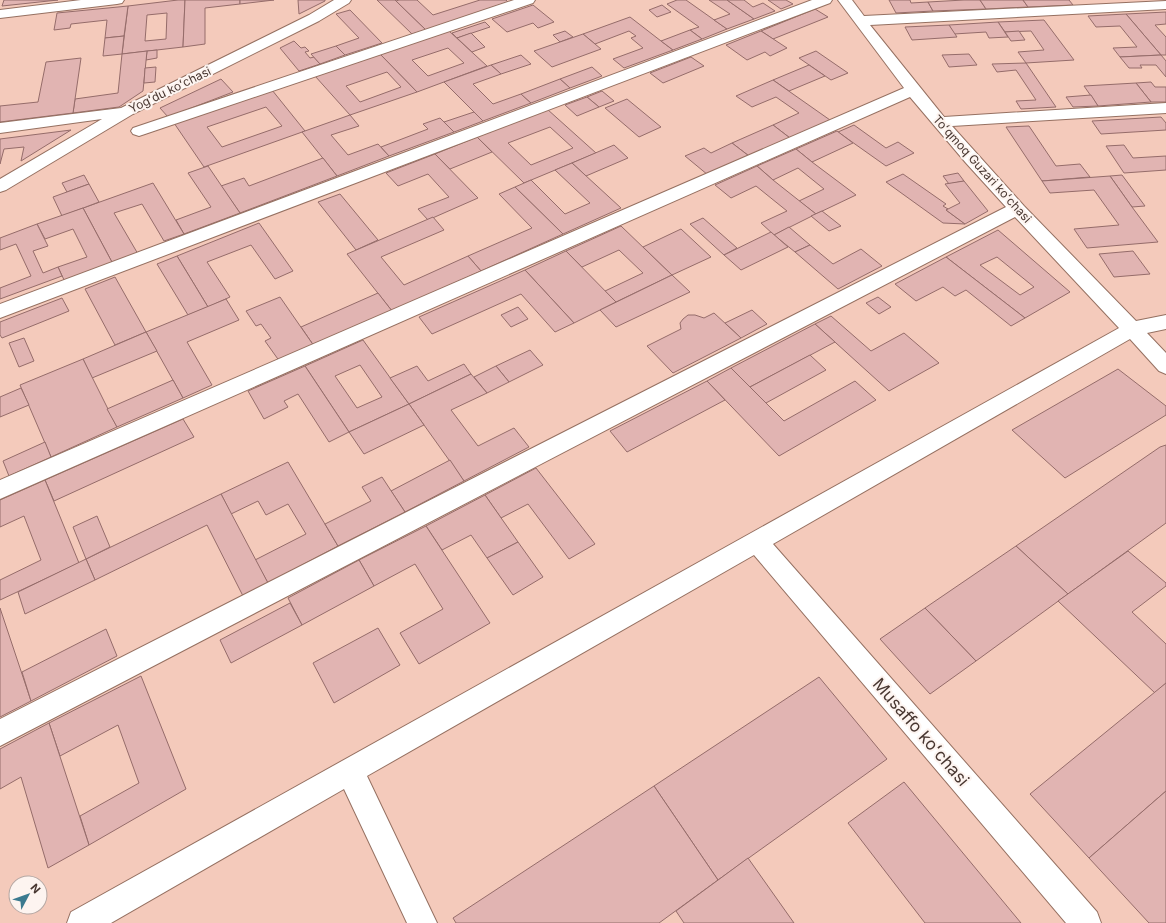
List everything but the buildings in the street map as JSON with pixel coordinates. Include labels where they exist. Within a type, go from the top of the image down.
[{"type":"street","points":[[0,14],[83,2],[117,0]]},
{"type":"street","name":"Yogʻdu koʻchasi","points":[[0,186],[127,111],[314,18],[344,0]]},
{"type":"street","points":[[139,131],[528,0]]},
{"type":"street","points":[[0,311],[825,0]]},
{"type":"street","name":"Toʻqmoq Guzari koʻchasi","points":[[845,0],[913,90],[940,122],[1017,209],[1132,328],[1166,366]]},
{"type":"street","points":[[860,21],[1166,5]]},
{"type":"street","points":[[0,490],[913,90]]},
{"type":"street","points":[[940,122],[1166,108]]},
{"type":"street","points":[[0,128],[127,111]]},
{"type":"street","points":[[0,733],[1017,209]]},
{"type":"street","points":[[82,923],[1132,328],[1166,322]]},
{"type":"street","name":"Musaffo koʻchasi","points":[[756,541],[1086,923]]},
{"type":"street","points":[[350,771],[422,923]]}]
